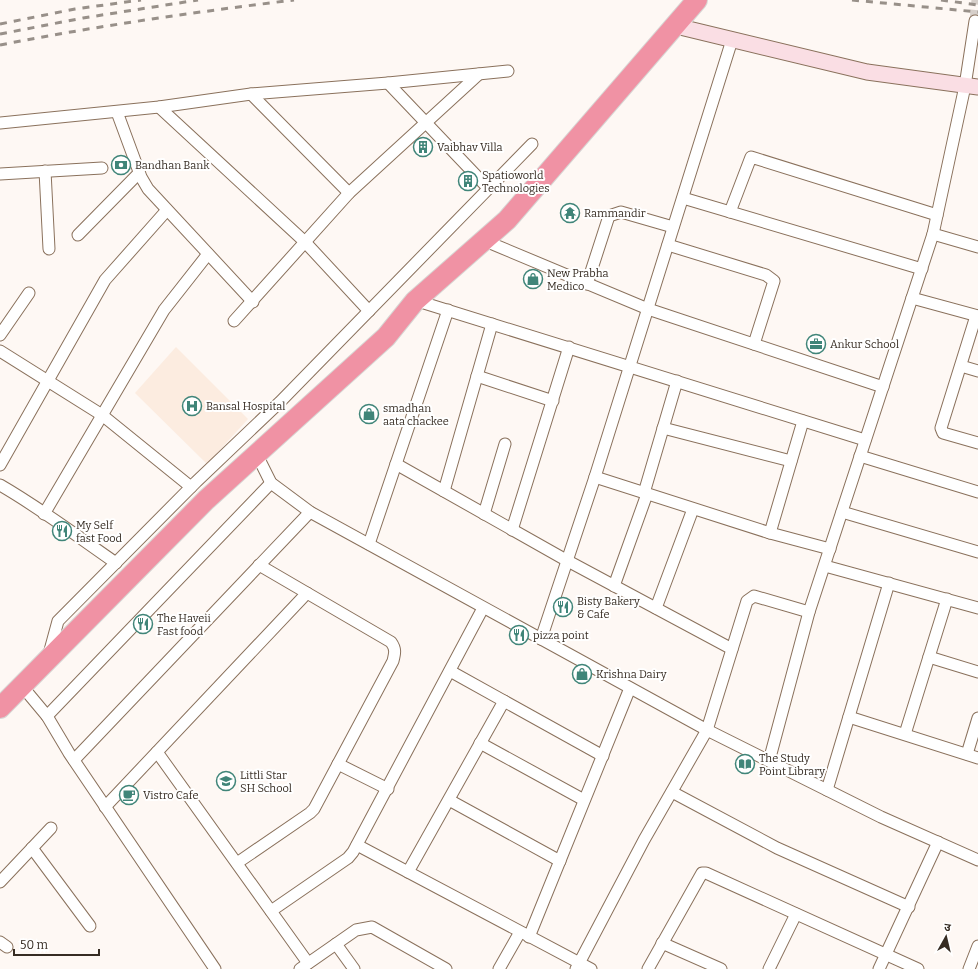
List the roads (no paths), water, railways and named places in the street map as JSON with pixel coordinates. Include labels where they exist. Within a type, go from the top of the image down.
[{"type":"highway","points":[[0,708],[201,506],[386,337],[415,301],[482,240],[507,220],[697,0]]},
{"type":"main road","points":[[676,26],[867,72],[971,87]]},
{"type":"street","points":[[769,761],[824,566],[933,234],[971,87],[975,21]]},
{"type":"street","points":[[541,639],[566,560],[595,477],[732,40]]},
{"type":"street","points":[[0,123],[117,112],[251,94],[388,83],[508,71]]},
{"type":"street","points":[[234,321],[349,193],[479,74]]},
{"type":"street","points":[[388,83],[488,188]]},
{"type":"street","points":[[251,94],[349,193]]},
{"type":"street","points":[[159,107],[305,242],[369,311]]},
{"type":"street","points":[[117,112],[139,173],[148,189],[252,302]]},
{"type":"street","points":[[47,661],[58,621],[191,487],[280,402],[532,144]]},
{"type":"street","points":[[730,212],[751,157],[937,215]]},
{"type":"street","points":[[0,174],[102,168]]},
{"type":"street","points":[[45,171],[49,249]]},
{"type":"street","points":[[78,235],[139,173]]},
{"type":"street","points":[[683,198],[922,268]]},
{"type":"street","points":[[0,465],[104,280],[167,210]]},
{"type":"street","points":[[587,284],[609,216],[621,212],[673,227]]},
{"type":"street","points":[[933,234],[978,247]]},
{"type":"street","points":[[482,240],[648,309],[883,387]]},
{"type":"street","points":[[668,245],[766,275],[774,281],[754,344]]},
{"type":"street","points":[[44,514],[170,300],[208,254]]},
{"type":"street","points":[[0,335],[29,293]]},
{"type":"street","points":[[912,298],[977,316],[941,431],[978,443]]},
{"type":"street","points":[[424,303],[866,440]]},
{"type":"street","points":[[369,544],[448,310]]},
{"type":"street","points":[[444,491],[492,324]]},
{"type":"street","points":[[512,530],[570,347]]},
{"type":"street","points":[[0,351],[102,415],[191,487]]},
{"type":"street","points":[[961,366],[978,371]]},
{"type":"street","points":[[477,376],[553,400]]},
{"type":"street","points":[[614,586],[645,494],[677,381]]},
{"type":"street","points":[[770,533],[803,421]]},
{"type":"street","points":[[663,428],[791,462]]},
{"type":"street","points":[[484,514],[505,444]]},
{"type":"street","points":[[257,455],[271,484],[310,512],[707,730],[881,817],[978,860]]},
{"type":"street","points":[[860,456],[978,492]]},
{"type":"street","points":[[396,464],[566,560],[732,649]]},
{"type":"street","points":[[595,477],[770,533],[830,549]]},
{"type":"street","points":[[0,484],[29,501],[44,514],[116,563]]},
{"type":"street","points":[[47,716],[271,484]]},
{"type":"street","points":[[656,608],[693,509]]},
{"type":"street","points":[[74,760],[310,512]]},
{"type":"street","points":[[842,512],[978,552]]},
{"type":"street","points":[[237,863],[310,813],[393,661],[395,647],[391,642],[259,565]]},
{"type":"street","points":[[824,566],[978,608]]},
{"type":"street","points":[[827,790],[889,583]]},
{"type":"street","points":[[105,807],[307,593]]},
{"type":"street","points":[[577,966],[644,840],[707,730],[747,601],[750,597],[754,596],[810,612]]},
{"type":"street","points":[[905,734],[947,599]]},
{"type":"street","points":[[271,912],[348,858],[357,845],[388,789],[484,608]]},
{"type":"street","points":[[929,657],[978,672]]},
{"type":"street","points":[[450,671],[603,756]]},
{"type":"street","points":[[22,686],[47,716],[105,807],[215,969]]},
{"type":"street","points":[[499,969],[524,934],[560,861],[630,688]]},
{"type":"street","points":[[408,872],[504,701]]},
{"type":"street","points":[[849,716],[973,756],[978,718]]},
{"type":"street","points":[[480,743],[584,800]]},
{"type":"street","points":[[157,752],[271,912],[304,966],[356,930],[372,927],[446,969]]},
{"type":"street","points":[[338,764],[388,789]]},
{"type":"street","points":[[672,792],[777,848],[909,907]]},
{"type":"street","points":[[449,800],[560,861]]},
{"type":"street","points":[[0,882],[51,828]]},
{"type":"street","points":[[879,969],[938,842]]},
{"type":"street","points":[[357,845],[524,934],[577,966],[591,969]]},
{"type":"street","points":[[32,848],[90,926]]},
{"type":"street","points":[[648,969],[702,873],[706,873],[918,969]]},
{"type":"street","points":[[769,969],[796,914]]},
{"type":"street","points":[[662,943],[721,969]]},
{"type":"street","points":[[336,944],[354,969]]},
{"type":"street","points":[[969,969],[978,946]]},
{"type":"tunnel","points":[[975,21],[977,0]]},
{"type":"railway","points":[[0,24],[75,9],[141,0]]},
{"type":"railway","points":[[0,34],[83,18],[198,0]]},
{"type":"railway","points":[[0,45],[146,20],[294,0]]},
{"type":"railway","points":[[852,0],[978,12]]},
{"type":"railway","points":[[941,0],[978,5]]},
{"type":"place","name":"Vaibhav Villa","points":[[423,147]]},
{"type":"place","name":"Bandhan Bank","points":[[121,165]]},
{"type":"place","name":"Spatioworld Technologies","points":[[468,181]]},
{"type":"place","name":"Rammandir","points":[[570,213]]},
{"type":"place","name":"New Prabha Medico","points":[[533,279]]},
{"type":"place","name":"Ankur School","points":[[816,344]]},
{"type":"place","name":"Bansal Hospital","points":[[192,406]]},
{"type":"place","name":"smadhan aata chackee","points":[[369,414]]},
{"type":"place","name":"My Self fast Food","points":[[62,531]]},
{"type":"place","name":"Bisty Bakery & Cafe","points":[[563,607]]},
{"type":"place","name":"The Haveii Fast food","points":[[143,624]]},
{"type":"place","name":"pizza point","points":[[519,635]]},
{"type":"place","name":"Krishna Dairy","points":[[582,674]]},
{"type":"place","name":"The Study Point Library","points":[[745,764]]},
{"type":"place","name":"Littli Star SH School","points":[[226,781]]},
{"type":"place","name":"Vistro Cafe","points":[[129,795]]}]
